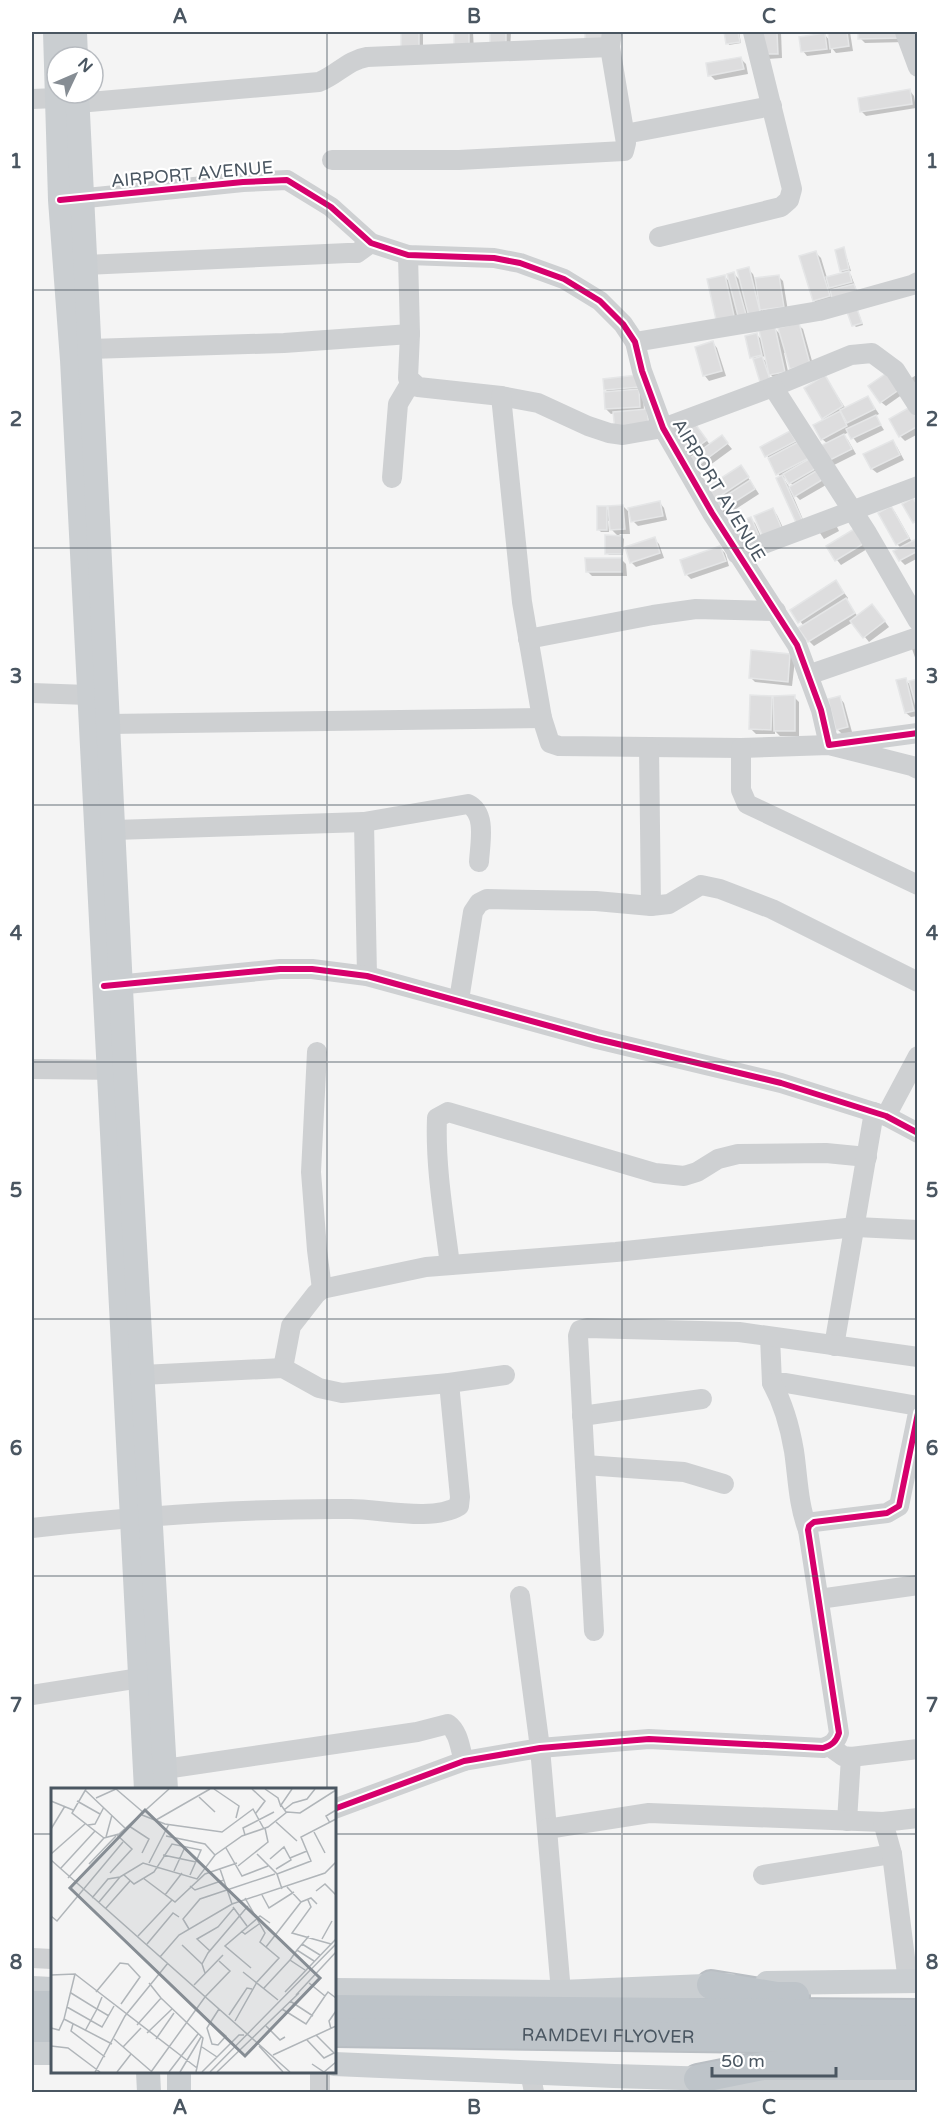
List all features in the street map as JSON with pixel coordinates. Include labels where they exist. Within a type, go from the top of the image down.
[{"type":"highway","points":[[711,1985],[777,1996],[914,1987]]},
{"type":"highway","points":[[32,2005],[51,2005]]},
{"type":"highway","name":"RAMDEVI FLYOVER","points":[[336,2009],[918,2014]]},
{"type":"highway","points":[[32,2028],[51,2028]]},
{"type":"highway","name":"RAMDEVI FLYOVER","points":[[336,2032],[918,2040]]},
{"type":"highway","points":[[698,2079],[763,2066],[918,2066]]},
{"type":"main road","points":[[71,105],[72,360],[88,695],[113,985],[141,1516],[166,1779]]},
{"type":"main road","points":[[71,200],[86,265],[114,830],[113,985]]},
{"type":"main road","points":[[117,1070],[142,1375],[140,1678],[146,1788]]},
{"type":"main road","points":[[336,1990],[561,1992],[711,1985]]},
{"type":"main road","points":[[32,1988],[51,1989]]},
{"type":"main road","points":[[32,2053],[51,2053]]},
{"type":"main road","points":[[336,2064],[532,2082],[624,2084],[698,2079],[857,2089],[918,2085]]},
{"type":"main road","points":[[148,2073],[148,2092]]},
{"type":"main road","points":[[179,2073],[179,2092]]},
{"type":"street","points":[[659,237],[782,207],[789,200],[792,189],[753,32]]},
{"type":"street","points":[[905,32],[918,67]]},
{"type":"street","points":[[105,96],[319,82],[355,59],[367,57],[611,39],[625,134],[624,151],[459,160],[332,160]]},
{"type":"street","points":[[625,134],[772,106]]},
{"type":"street","name":"AIRPORT AVENUE","points":[[71,200],[243,182],[287,180],[331,207],[371,243],[408,255],[494,258],[520,263],[564,279],[600,301],[623,324],[635,342],[642,371],[663,428],[737,554],[797,645],[821,710],[829,746]]},
{"type":"street","points":[[86,265],[348,253],[357,252],[371,243]]},
{"type":"street","points":[[408,255],[410,334],[408,378],[418,387],[501,396],[537,403],[588,426],[623,435],[663,428],[852,355],[872,353],[895,370],[918,406]]},
{"type":"street","points":[[635,342],[819,311],[916,287]]},
{"type":"street","points":[[90,349],[284,343],[410,334]]},
{"type":"street","points":[[392,478],[398,404],[411,382]]},
{"type":"street","points":[[774,387],[918,621]]},
{"type":"street","points":[[501,396],[522,602],[542,718],[550,743],[559,746],[741,748],[829,746],[918,733]]},
{"type":"street","points":[[737,554],[918,486]]},
{"type":"street","points":[[528,639],[696,609],[776,611]]},
{"type":"street","points":[[808,675],[918,637]]},
{"type":"street","points":[[32,693],[88,695]]},
{"type":"street","points":[[108,724],[542,718]]},
{"type":"street","points":[[829,746],[918,769]]},
{"type":"street","points":[[649,747],[651,906]]},
{"type":"street","points":[[741,748],[741,790],[747,804],[918,885]]},
{"type":"street","points":[[114,830],[364,822],[468,804],[475,807],[480,818],[479,862]]},
{"type":"street","points":[[364,822],[367,976]]},
{"type":"street","points":[[459,1000],[473,912],[479,903],[487,899],[596,901],[651,906],[669,904],[701,885],[720,889],[772,909],[918,982]]},
{"type":"street","points":[[113,985],[280,969],[312,969],[367,976],[597,1039],[781,1083],[880,1114],[918,1132]]},
{"type":"street","points":[[317,1052],[311,1172],[322,1289]]},
{"type":"street","points":[[834,1346],[867,1157],[880,1114],[918,1056]]},
{"type":"street","points":[[32,1069],[117,1070]]},
{"type":"street","points":[[450,1265],[437,1128],[437,1118],[447,1112],[654,1173],[684,1176],[698,1172],[718,1160],[738,1154],[826,1153],[867,1157]]},
{"type":"street","points":[[283,1368],[291,1326],[322,1289],[426,1267],[616,1252],[855,1227],[918,1230]]},
{"type":"street","points":[[594,1631],[578,1336],[580,1330],[587,1328],[739,1332],[918,1358]]},
{"type":"street","points":[[336,1808],[464,1761],[540,1749],[649,1739],[823,1748],[837,1741],[839,1733],[808,1530],[800,1502],[794,1449],[784,1405],[772,1383],[770,1337]]},
{"type":"street","points":[[142,1375],[283,1368],[319,1388],[342,1393],[449,1383],[505,1375]]},
{"type":"street","points":[[32,1528],[141,1516],[276,1508],[356,1509],[404,1514],[451,1511],[459,1506],[460,1497],[449,1383]]},
{"type":"street","points":[[772,1383],[786,1383],[918,1406]]},
{"type":"street","points":[[582,1416],[702,1399]]},
{"type":"street","points":[[808,1530],[814,1522],[887,1513],[899,1506],[918,1413]]},
{"type":"street","points":[[585,1465],[684,1472],[724,1484]]},
{"type":"street","points":[[819,1599],[918,1585]]},
{"type":"street","points":[[520,1596],[540,1749],[561,1992]]},
{"type":"street","points":[[32,1695],[140,1678]]},
{"type":"street","points":[[166,1779],[417,1732],[448,1724],[452,1726],[458,1737],[464,1761]]},
{"type":"street","points":[[829,1746],[843,1756],[850,1757],[918,1749]]},
{"type":"street","points":[[847,1821],[850,1757]]},
{"type":"street","points":[[547,1829],[649,1813],[883,1822],[918,1818]]},
{"type":"street","points":[[883,1822],[892,1854],[914,1987]]},
{"type":"street","points":[[763,1875],[892,1854]]},
{"type":"street","points":[[32,1958],[51,1959]]},
{"type":"street","points":[[320,2073],[320,2092]]},
{"type":"building","points":[[401,32],[419,32],[419,47],[401,47]]},
{"type":"building","points":[[454,32],[469,32],[469,48],[454,48]]},
{"type":"building","points":[[490,32],[506,32],[506,47],[490,46]]},
{"type":"building","points":[[585,32],[609,32],[610,39],[585,41]]},
{"type":"building","points":[[724,32],[738,32],[740,42],[726,44]]},
{"type":"building","points":[[760,32],[777,32],[778,54],[761,54]]},
{"type":"building","points":[[828,32],[847,32],[849,46],[830,49]]},
{"type":"building","points":[[858,32],[900,32],[902,38],[858,39]]},
{"type":"building","points":[[825,33],[827,49],[801,52],[799,37]]},
{"type":"building","points":[[741,57],[744,69],[708,76],[706,63]]},
{"type":"building","points":[[910,89],[912,104],[860,112],[858,98]]},
{"type":"building","points":[[844,247],[849,269],[840,271],[835,250]]},
{"type":"building","points":[[816,251],[830,296],[813,301],[799,256]]},
{"type":"building","points":[[749,267],[761,315],[749,317],[737,270]]},
{"type":"building","points":[[849,271],[852,282],[829,288],[826,277]]},
{"type":"building","points":[[734,272],[747,318],[739,320],[727,274]]},
{"type":"building","points":[[725,275],[735,320],[717,324],[707,279]]},
{"type":"building","points":[[779,275],[784,307],[760,310],[755,278]]},
{"type":"building","points":[[854,284],[857,292],[832,298],[830,290]]},
{"type":"building","points":[[856,306],[862,323],[852,326],[846,309]]},
{"type":"building","points":[[799,323],[810,364],[790,369],[778,328]]},
{"type":"building","points":[[775,327],[785,372],[769,375],[759,330]]},
{"type":"building","points":[[757,333],[762,355],[750,358],[745,336]]},
{"type":"building","points":[[713,341],[722,371],[703,376],[695,347]]},
{"type":"building","points":[[762,356],[770,379],[760,382],[753,359]]},
{"type":"building","points":[[888,372],[900,389],[880,403],[868,386]]},
{"type":"building","points":[[637,375],[639,387],[604,390],[603,379]]},
{"type":"building","points":[[825,375],[843,406],[822,419],[804,388]]},
{"type":"building","points":[[639,389],[640,407],[605,409],[604,392]]},
{"type":"building","points":[[868,396],[875,409],[847,423],[840,410]]},
{"type":"building","points":[[910,407],[918,420],[918,426],[899,437],[889,419]]},
{"type":"building","points":[[647,409],[649,427],[615,430],[613,412]]},
{"type":"building","points":[[840,411],[847,426],[821,440],[813,425]]},
{"type":"building","points":[[876,415],[881,425],[851,439],[846,429]]},
{"type":"building","points":[[693,421],[707,440],[684,456],[670,437]]},
{"type":"building","points":[[790,431],[796,441],[765,457],[760,447]]},
{"type":"building","points":[[844,434],[852,449],[828,461],[820,446]]},
{"type":"building","points":[[722,435],[728,443],[696,467],[690,458]]},
{"type":"building","points":[[802,440],[811,457],[776,475],[768,458]]},
{"type":"building","points":[[893,440],[900,455],[871,469],[863,454]]},
{"type":"building","points":[[809,459],[815,469],[789,484],[783,474]]},
{"type":"building","points":[[741,465],[749,477],[711,502],[703,490]]},
{"type":"building","points":[[816,471],[822,480],[794,497],[789,487]]},
{"type":"building","points":[[782,475],[804,524],[798,527],[776,478]]},
{"type":"building","points":[[750,480],[755,489],[716,514],[710,506]]},
{"type":"building","points":[[913,498],[918,506],[918,520],[913,523],[902,504]]},
{"type":"building","points":[[660,501],[663,516],[631,522],[628,508]]},
{"type":"building","points":[[623,505],[625,529],[610,530],[608,506]]},
{"type":"building","points":[[597,506],[607,506],[607,530],[597,530]]},
{"type":"building","points":[[891,506],[909,538],[896,545],[878,513]]},
{"type":"building","points":[[773,508],[782,529],[763,537],[754,516]]},
{"type":"building","points":[[751,517],[760,538],[741,546],[732,525]]},
{"type":"building","points":[[859,526],[868,541],[835,561],[826,546]]},
{"type":"building","points":[[605,535],[622,536],[622,554],[605,554]]},
{"type":"building","points":[[655,537],[660,553],[630,563],[625,547]]},
{"type":"building","points":[[918,538],[918,551],[899,561],[893,551]]},
{"type":"building","points":[[720,546],[726,561],[685,575],[680,560]]},
{"type":"building","points":[[585,558],[622,558],[622,572],[586,572]]},
{"type":"building","points":[[836,580],[844,593],[798,623],[790,610]]},
{"type":"building","points":[[846,598],[855,613],[808,642],[798,628]]},
{"type":"building","points":[[872,604],[885,621],[863,638],[850,621]]},
{"type":"building","points":[[751,650],[790,654],[788,682],[749,678]]},
{"type":"building","points":[[906,678],[914,711],[905,713],[896,680]]},
{"type":"building","points":[[918,679],[918,710],[917,710],[909,681]]},
{"type":"building","points":[[750,695],[772,696],[771,730],[749,729]]},
{"type":"building","points":[[795,695],[795,731],[774,731],[773,696]]},
{"type":"building","points":[[840,696],[848,727],[836,730],[828,699]]},
{"type":"cycle path","points":[[60,200],[243,182],[287,180],[331,207],[371,243],[408,255],[494,258],[520,263],[564,279],[600,301],[623,324],[635,342],[642,371],[663,428],[712,513],[797,645],[821,710],[829,745],[918,733]]},
{"type":"cycle path","points":[[104,986],[280,969],[312,969],[367,976],[597,1039],[781,1083],[886,1116],[918,1133]]},
{"type":"cycle path","points":[[336,1808],[464,1761],[540,1748],[649,1739],[823,1748],[831,1744],[837,1739],[839,1733],[809,1526],[814,1522],[887,1513],[899,1506],[918,1413]]}]
